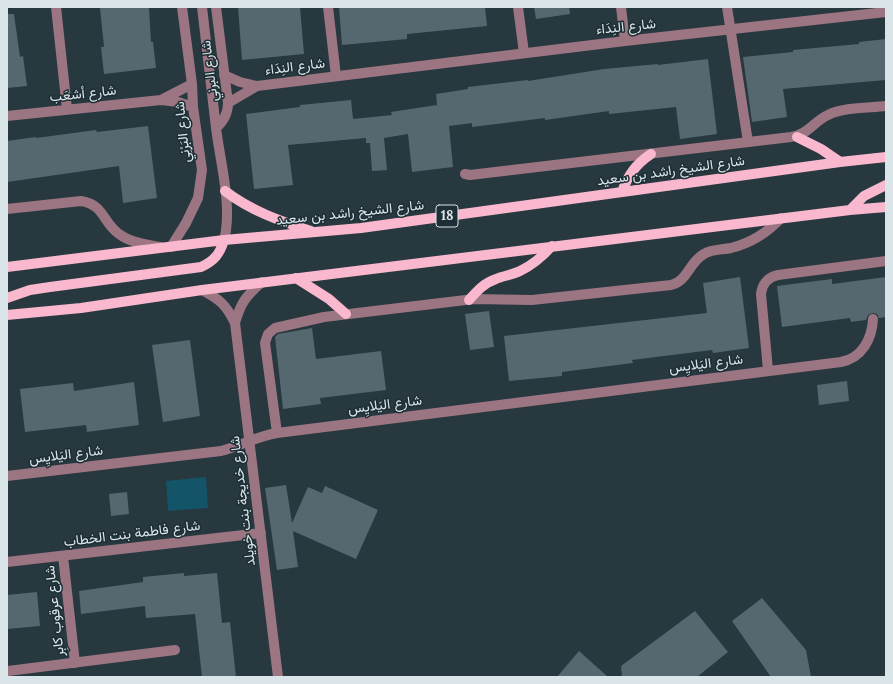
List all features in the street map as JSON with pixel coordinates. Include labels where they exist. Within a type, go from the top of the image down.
[{"type":"main road","points":[[797,136],[821,149],[840,162]]},
{"type":"main road","points":[[622,192],[628,178],[636,166],[651,154]]},
{"type":"main road","name":"شارع الشيخ راشد بن سعيد","points":[[7,267],[224,240],[315,233],[376,226],[840,162],[886,158]]},
{"type":"main road","points":[[850,210],[864,196],[886,185]]},
{"type":"main road","points":[[225,191],[235,199],[256,211],[315,233]]},
{"type":"main road","points":[[7,314],[81,308],[262,282],[781,218],[886,207]]},
{"type":"main road","points":[[7,298],[30,290],[50,286],[201,267],[210,264],[217,257],[224,240]]},
{"type":"main road","points":[[469,300],[476,291],[496,278],[527,268],[552,246]]},
{"type":"main road","points":[[296,278],[335,303],[346,314]]},
{"type":"street","points":[[56,7],[67,109]]},
{"type":"street","name":"شارع البَرْنِي","points":[[167,247],[186,223],[198,198],[202,170],[193,107],[192,84],[182,7]]},
{"type":"street","points":[[202,7],[228,222],[224,240]]},
{"type":"street","name":"شارع البرني","points":[[216,7],[228,102],[225,118],[216,128]]},
{"type":"street","name":"شارع النِدَاء","points":[[328,7],[336,76]]},
{"type":"street","points":[[518,7],[524,53]]},
{"type":"street","points":[[620,7],[625,41]]},
{"type":"street","points":[[727,7],[748,142]]},
{"type":"street","name":"شارع النِدَاء","points":[[224,75],[240,82],[257,86],[625,41],[886,12]]},
{"type":"street","name":"شارع أشعَب","points":[[161,100],[192,84]]},
{"type":"street","name":"شارع النِدَاء","points":[[228,102],[257,86]]},
{"type":"street","name":"شارع أشعَب","points":[[7,116],[161,100],[178,102],[193,107]]},
{"type":"street","points":[[465,174],[497,172],[797,136],[807,132],[832,113],[845,110],[886,106]]},
{"type":"street","points":[[7,209],[81,200],[96,206],[111,226],[126,238],[167,247]]},
{"type":"street","points":[[277,433],[265,344],[268,334],[275,328],[324,317],[469,300],[532,300],[671,285],[680,281],[694,262],[705,254],[711,251],[741,245],[753,240],[763,234],[781,218]]},
{"type":"street","points":[[768,370],[761,294],[763,285],[769,278],[778,275],[886,261]]},
{"type":"street","name":"شارع خديجة بنت خويلد","points":[[235,323],[239,308],[243,301],[262,282]]},
{"type":"street","name":"شارع خديجة بنت خويلد","points":[[202,290],[215,297],[229,310],[235,323],[278,677]]},
{"type":"street","name":"شارع اليَلايِس","points":[[7,476],[221,451],[250,442],[267,434],[836,362],[851,352],[862,349],[871,335],[872,319]]},
{"type":"street","name":"شارع فاطمة بنت الخطاب","points":[[7,562],[261,533]]},
{"type":"street","name":"شارع عرقوب كابِر","points":[[63,556],[75,662]]},
{"type":"street","name":"شارع عرقوب كابِر","points":[[8,671],[175,650]]},
{"type":"shaded area","points":[[206,477],[208,508],[168,511],[166,481]]},
{"type":"building","points":[[149,7],[151,42],[153,42],[156,68],[104,74],[101,47],[104,47],[100,8]]},
{"type":"building","points":[[238,7],[300,7],[304,54],[242,60]]},
{"type":"building","points":[[339,7],[485,7],[487,26],[407,34],[407,39],[342,45]]},
{"type":"building","points":[[534,7],[569,7],[570,14],[536,19]]},
{"type":"building","points":[[7,14],[14,14],[20,57],[23,56],[27,86],[7,88]]},
{"type":"building","points":[[886,39],[886,80],[783,89],[787,117],[752,122],[743,57],[793,52],[793,50],[859,44],[859,42]]},
{"type":"building","points":[[708,59],[717,134],[680,139],[676,107],[609,114],[609,111],[545,120],[545,118],[472,127],[472,123],[449,126],[453,167],[412,172],[408,134],[384,138],[387,170],[372,171],[370,143],[366,143],[366,138],[288,145],[293,185],[254,189],[246,114],[300,107],[300,105],[351,100],[353,119],[392,115],[391,112],[437,105],[436,94],[468,89],[468,87],[528,81],[604,69]]},
{"type":"building","points":[[148,126],[157,198],[123,203],[119,166],[7,182],[7,141],[96,130],[97,132]]},
{"type":"building","points":[[740,277],[749,348],[713,353],[712,350],[632,360],[633,363],[562,372],[562,376],[509,381],[504,336],[707,313],[703,283]]},
{"type":"building","points":[[886,277],[886,317],[879,318],[877,314],[873,313],[868,315],[866,320],[851,322],[850,318],[782,327],[777,286],[832,279],[832,284]]},
{"type":"building","points":[[489,311],[494,347],[470,350],[465,314]]},
{"type":"building","points":[[312,328],[316,359],[381,351],[386,390],[320,398],[321,404],[283,409],[275,337],[278,334]]},
{"type":"building","points":[[190,340],[200,416],[163,422],[152,345]]},
{"type":"building","points":[[847,381],[849,401],[819,405],[817,385]]},
{"type":"building","points":[[134,382],[139,425],[87,432],[86,425],[25,432],[20,389],[73,383],[74,391]]},
{"type":"building","points":[[286,485],[292,523],[308,487],[322,493],[325,486],[378,510],[356,559],[293,531],[298,567],[277,570],[265,488]]},
{"type":"building","points":[[127,492],[129,514],[111,516],[109,494]]},
{"type":"building","points":[[184,573],[184,576],[217,573],[222,623],[230,622],[236,677],[202,677],[195,614],[146,618],[145,606],[81,614],[79,591],[143,582],[143,577]]},
{"type":"building","points":[[37,592],[40,626],[7,629],[7,595]]},
{"type":"building","points":[[762,598],[806,650],[811,677],[771,677],[732,621]]},
{"type":"building","points":[[695,611],[728,652],[697,677],[622,677],[621,666]]},
{"type":"building","points":[[579,651],[608,677],[557,677]]}]
